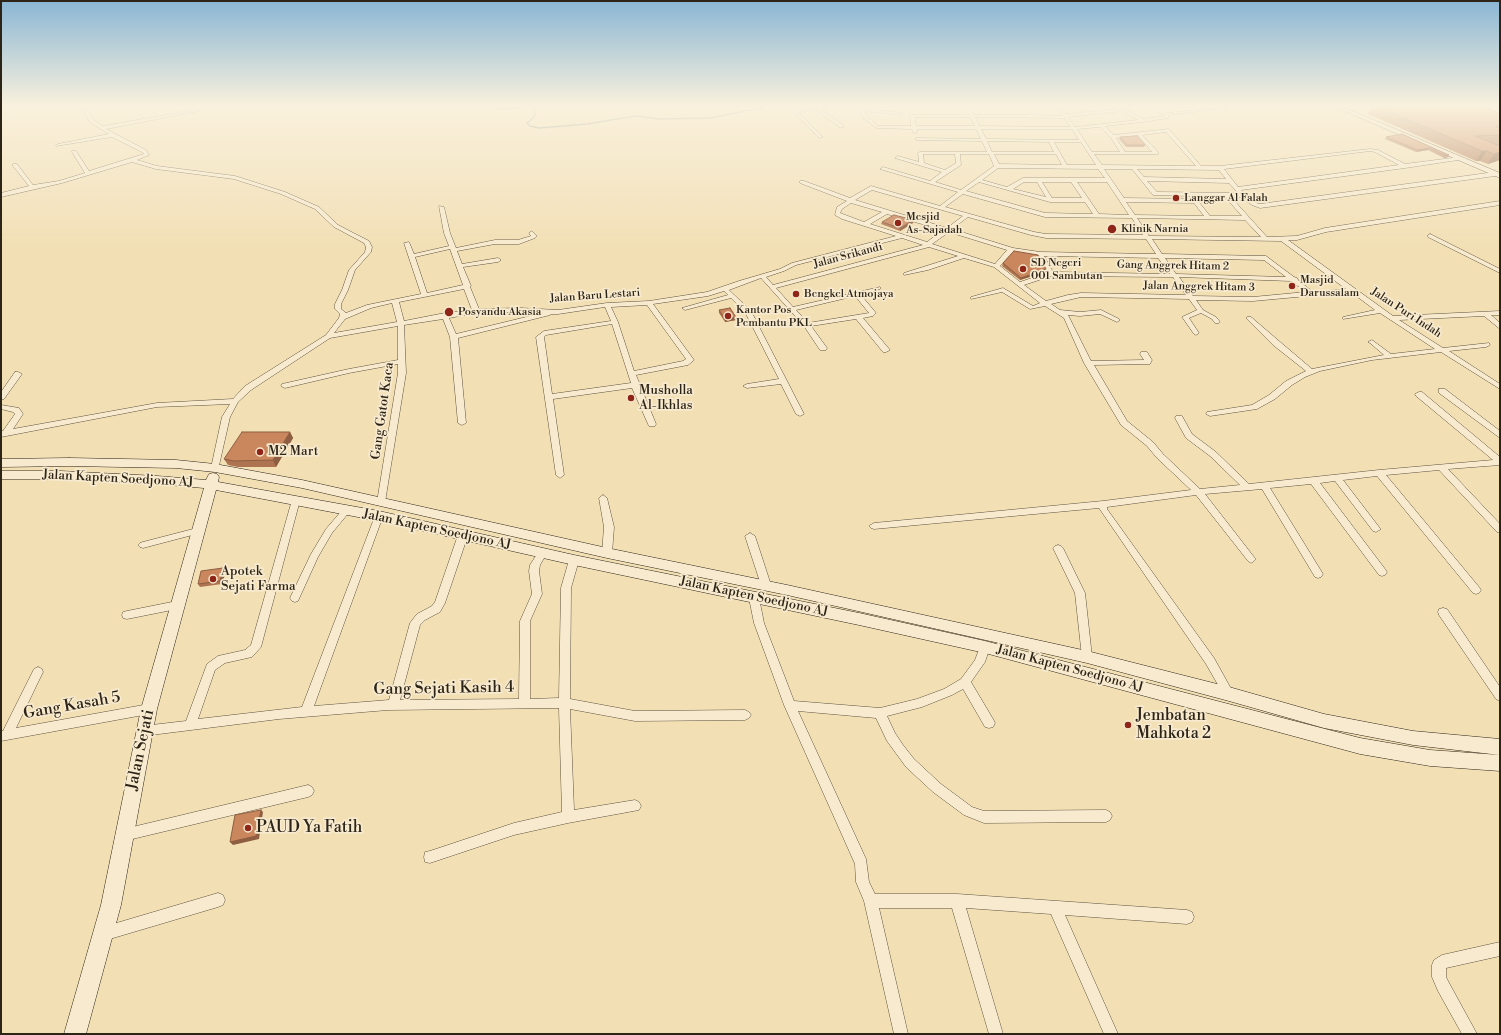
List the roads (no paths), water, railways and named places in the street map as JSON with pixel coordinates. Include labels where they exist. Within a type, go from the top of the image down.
[{"type":"main road","points":[[1452,155],[1497,175]]},
{"type":"main road","name":"Jalan Kapten Soedjono AJ","points":[[1,463],[69,462],[168,464],[215,468],[302,484],[463,535],[985,647],[1360,746],[1430,758],[1500,763]]},
{"type":"main road","name":"Jalan Sejati","points":[[75,1034],[111,905],[149,710],[197,531],[212,485],[215,468]]},
{"type":"main road","name":"Jalan Kapten Soedjono AJ","points":[[1,475],[60,475],[150,479],[212,485],[347,510],[380,509],[766,585],[1087,656],[1324,721],[1371,731],[1413,738],[1500,747]]},
{"type":"main road","points":[[784,604],[787,590]]},
{"type":"street","points":[[76,155],[88,174]]},
{"type":"street","points":[[1,195],[60,182],[146,155]]},
{"type":"street","points":[[920,155],[922,164]]},
{"type":"street","points":[[931,183],[959,164],[957,155]]},
{"type":"street","points":[[991,155],[997,166]]},
{"type":"street","points":[[1058,155],[1065,166]]},
{"type":"street","points":[[1092,155],[1190,298],[1201,311],[1214,318],[1217,322]]},
{"type":"street","points":[[1158,155],[1168,167]]},
{"type":"street","points":[[1189,155],[1200,168]]},
{"type":"street","points":[[942,207],[997,166],[1220,168],[1326,155]]},
{"type":"street","points":[[1384,155],[1405,166]]},
{"type":"street","points":[[898,158],[946,172]]},
{"type":"street","points":[[1236,189],[1458,158]]},
{"type":"street","points":[[132,160],[156,167],[235,178],[277,190],[318,208],[325,217],[336,226],[367,242],[369,247],[368,252],[352,270],[338,304],[338,309],[343,314],[343,317]]},
{"type":"street","points":[[15,165],[32,187]]},
{"type":"street","points":[[1133,167],[1160,201]]},
{"type":"street","points":[[1220,168],[1228,180],[1242,195],[1254,204],[1260,206],[1497,175]]},
{"type":"street","points":[[883,169],[1045,214],[1134,217],[1246,218]]},
{"type":"street","points":[[978,180],[1050,200],[1086,200]]},
{"type":"street","points":[[1008,189],[1023,180],[1108,180]]},
{"type":"street","points":[[1073,180],[1097,216]]},
{"type":"street","points":[[1144,180],[1228,180]]},
{"type":"street","points":[[1039,181],[1050,200]]},
{"type":"street","points":[[802,182],[852,201],[1012,250],[1040,254],[1264,257],[1295,279],[1312,294]]},
{"type":"street","points":[[1251,559],[1198,492],[1160,456],[1150,444],[1124,423],[1088,363],[1067,317],[1053,309],[996,266],[844,218],[837,214],[839,208],[852,201],[868,189],[873,188],[1039,235],[1282,239],[1297,238],[1325,230],[1500,203]]},
{"type":"street","points":[[1155,194],[1242,195]]},
{"type":"street","points":[[1190,194],[1209,218]]},
{"type":"street","points":[[1226,195],[1266,239]]},
{"type":"street","points":[[1123,200],[1196,201]]},
{"type":"street","points":[[441,207],[447,233],[468,286],[476,311]]},
{"type":"street","points":[[866,224],[886,212]]},
{"type":"street","points":[[928,244],[968,215]]},
{"type":"street","points":[[411,256],[495,242],[519,242],[533,237],[534,236],[532,233]]},
{"type":"street","name":"Jalan Baru Lestari","points":[[215,468],[226,418],[235,401],[248,388],[328,336],[445,315],[476,311],[520,310],[558,312],[607,305],[649,303],[708,294],[741,282],[782,270],[801,271],[836,261],[902,236]]},
{"type":"street","points":[[1430,236],[1500,271]]},
{"type":"street","name":"Jalan Puri Indah","points":[[1282,239],[1380,311],[1500,387]]},
{"type":"street","points":[[407,243],[424,294]]},
{"type":"street","name":"Jalan Srikandi","points":[[773,287],[801,271],[836,261],[928,244]]},
{"type":"street","points":[[996,266],[1008,252],[1012,250]]},
{"type":"street","points":[[1040,254],[1051,274]]},
{"type":"street","points":[[906,274],[964,256]]},
{"type":"street","points":[[460,266],[498,260]]},
{"type":"street","points":[[1491,266],[1500,264]]},
{"type":"street","name":"Gang Anggrek Hitam 2","points":[[1019,284],[1051,274],[1295,279]]},
{"type":"street","points":[[762,276],[793,309],[823,348]]},
{"type":"street","points":[[328,336],[343,317],[369,306],[468,286]]},
{"type":"street","points":[[793,309],[878,288]]},
{"type":"street","points":[[725,289],[748,311],[800,414]]},
{"type":"street","name":"Jalan Anggrek Hitam 3","points":[[973,298],[1003,290],[1030,307],[1081,295],[1253,299],[1352,290]]},
{"type":"street","points":[[806,325],[871,315],[873,313],[857,294]]},
{"type":"street","points":[[685,308],[733,296]]},
{"type":"street","name":"Gang Gatot Kaca","points":[[306,712],[380,509],[402,373],[401,323],[395,301]]},
{"type":"street","points":[[632,374],[685,363],[690,360],[649,303]]},
{"type":"street","points":[[607,305],[615,322],[632,374],[652,424]]},
{"type":"street","points":[[1196,333],[1185,317],[1201,311]]},
{"type":"street","points":[[1344,318],[1380,311]]},
{"type":"street","points":[[454,337],[558,312]]},
{"type":"street","points":[[1059,312],[1080,314],[1100,312],[1117,320]]},
{"type":"street","points":[[1393,318],[1500,313]]},
{"type":"street","points":[[1486,314],[1500,327]]},
{"type":"street","points":[[445,315],[454,337],[462,422]]},
{"type":"street","points":[[858,317],[886,350]]},
{"type":"street","points":[[1249,318],[1276,343],[1311,371]]},
{"type":"street","points":[[560,475],[541,335],[544,333],[615,322]]},
{"type":"street","points":[[1372,342],[1390,356]]},
{"type":"street","points":[[1210,414],[1254,407],[1272,397],[1289,383],[1311,371],[1372,358],[1486,345]]},
{"type":"street","points":[[1088,363],[1147,362],[1148,360],[1144,354]]},
{"type":"street","points":[[284,386],[349,371],[402,361]]},
{"type":"street","points":[[1,397],[18,374]]},
{"type":"street","points":[[747,386],[783,381]]},
{"type":"street","points":[[549,396],[636,385]]},
{"type":"street","points":[[1442,391],[1500,435]]},
{"type":"street","points":[[1419,394],[1500,461]]},
{"type":"street","points":[[3,434],[151,406],[235,401]]},
{"type":"street","points":[[1,407],[16,410],[19,414],[14,423],[3,434]]},
{"type":"street","points":[[1180,418],[1189,436],[1213,454],[1248,488]]},
{"type":"street","points":[[874,526],[1103,504],[1198,492],[1500,461]]},
{"type":"street","points":[[1442,468],[1500,530]]},
{"type":"street","points":[[1379,473],[1476,590]]},
{"type":"street","points":[[1337,478],[1376,529]]},
{"type":"street","points":[[1314,481],[1382,572]]},
{"type":"street","points":[[1264,486],[1318,574]]},
{"type":"street","points":[[603,498],[609,527],[607,553]]},
{"type":"street","points":[[190,725],[211,667],[222,660],[248,654],[256,647],[296,500]]},
{"type":"street","points":[[1103,504],[1103,509],[1210,661],[1229,694]]},
{"type":"street","points":[[295,598],[314,556],[329,531],[347,510]]},
{"type":"street","points":[[144,545],[197,531]]},
{"type":"street","points":[[393,705],[415,623],[421,617],[436,609],[440,603],[463,535]]},
{"type":"street","points":[[750,536],[766,585]]},
{"type":"street","points":[[1058,548],[1081,598],[1087,656]]},
{"type":"street","points":[[524,703],[524,621],[537,594],[534,571],[535,565],[542,553]]},
{"type":"street","points":[[568,817],[564,703],[566,588],[574,560]]},
{"type":"street","points":[[754,598],[759,623],[790,705],[861,864],[863,882],[871,901],[901,1034]]},
{"type":"street","points":[[127,615],[177,605]]},
{"type":"street","points":[[1443,612],[1500,696]]},
{"type":"street","points":[[790,705],[880,713],[918,704],[948,692],[965,682],[980,662],[985,647]]},
{"type":"street","points":[[4,735],[38,672]]},
{"type":"street","points":[[965,682],[989,723]]},
{"type":"street","name":"Gang Sejati Kasih 4","points":[[144,731],[306,712],[393,705],[564,703],[635,716],[745,715]]},
{"type":"street","name":"Gang Kasah 5","points":[[4,735],[149,710]]},
{"type":"street","points":[[880,713],[895,743],[910,763],[937,788],[968,811],[984,817],[1106,816]]},
{"type":"street","points":[[124,835],[308,791]]},
{"type":"street","points":[[430,857],[514,829],[568,817],[635,806]]},
{"type":"street","points":[[103,934],[218,900]]},
{"type":"street","points":[[871,901],[957,901],[1187,917]]},
{"type":"street","points":[[957,901],[996,1034]]},
{"type":"street","points":[[1055,908],[1111,1034]]},
{"type":"street","points":[[1470,1034],[1443,986],[1439,977],[1439,965],[1442,962],[1500,949]]},
{"type":"place","name":"Langgar Al Falah","points":[[1176,198]]},
{"type":"place","name":"Mesjid As-Sajadah","points":[[898,223]]},
{"type":"place","name":"Klinik Narnia","points":[[1112,229]]},
{"type":"place","name":"SD Negeri 001 Sambutan","points":[[1023,269]]},
{"type":"place","name":"Masjid Darussalam","points":[[1292,286]]},
{"type":"place","name":"Bengkel Atmojaya","points":[[796,294]]},
{"type":"place","name":"Posyandu Akasia","points":[[449,312]]},
{"type":"place","name":"Kantor Pos Pembantu PKL","points":[[728,316]]},
{"type":"place","name":"Musholla Al-Ikhlas","points":[[631,398]]},
{"type":"place","name":"M2 Mart","points":[[260,452]]},
{"type":"place","name":"Apotek Sejati Farma","points":[[213,579]]},
{"type":"place","name":"Jembatan Mahkota 2","points":[[1128,725]]},
{"type":"place","name":"PAUD Ya Fatih","points":[[248,828]]}]
